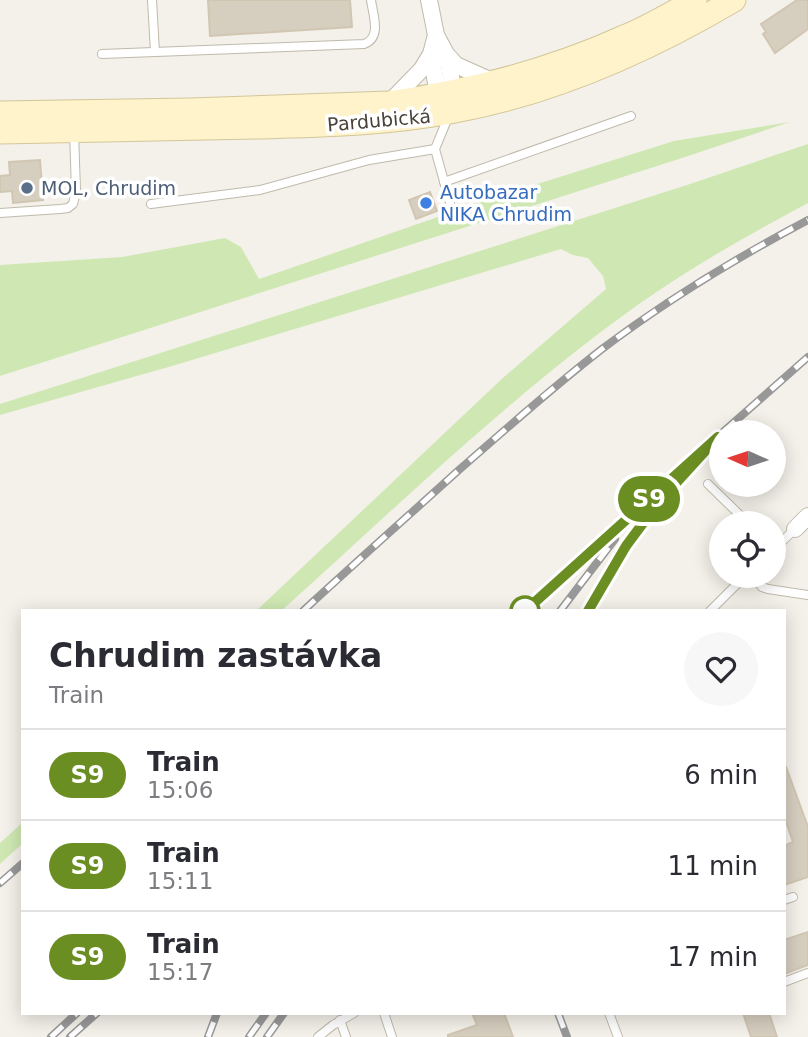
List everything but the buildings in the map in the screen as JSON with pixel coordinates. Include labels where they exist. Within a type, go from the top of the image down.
[{"type":"main road","name":"Pardubická","points":[[0,113],[71,121],[322,125],[393,121],[448,103],[495,82],[544,69],[596,50],[695,0]]},
{"type":"main road","name":"Pardubická","points":[[0,132],[71,121],[190,110],[448,103],[517,96],[583,76],[734,0]]},
{"type":"street","points":[[429,0],[438,53],[436,83],[448,103]]},
{"type":"street","points":[[438,53],[456,65],[495,82]]},
{"type":"street","points":[[389,103],[438,53]]},
{"type":"street","points":[[795,529],[808,516]]},
{"type":"lane","points":[[152,0],[155,52]]},
{"type":"lane","points":[[102,54],[364,44],[370,42],[375,34],[371,0]]},
{"type":"lane","points":[[448,103],[435,149],[450,203]]},
{"type":"lane","points":[[444,182],[631,116]]},
{"type":"lane","points":[[0,214],[68,208],[73,204],[76,191],[71,121]]},
{"type":"lane","points":[[151,204],[260,190],[369,160],[435,149]]},
{"type":"lane","points":[[708,484],[736,511]]},
{"type":"lane","points":[[786,538],[795,529]]},
{"type":"lane","points":[[712,609],[732,588]]},
{"type":"lane","points":[[765,588],[808,595]]},
{"type":"lane","points":[[786,900],[793,897]]},
{"type":"lane","points":[[786,981],[808,973]]},
{"type":"lane","points":[[318,1037],[350,1015]]},
{"type":"lane","points":[[385,1015],[392,1037]]},
{"type":"lane","points":[[610,1015],[618,1037]]},
{"type":"lane","points":[[340,1020],[346,1037]]},
{"type":"green space","points":[[790,122],[0,376],[0,265],[122,257],[225,238],[241,247],[259,279],[487,200],[674,141]]},
{"type":"green space","points":[[808,144],[808,203],[680,277],[592,339],[500,413],[283,609],[258,609],[505,376],[606,289],[603,276],[588,258],[561,249],[0,415],[0,404]]},
{"type":"green space","points":[[21,824],[21,845],[0,864],[0,843]]},
{"type":"railway","points":[[305,609],[460,469],[602,349],[702,280],[808,220]]},
{"type":"railway","points":[[737,420],[808,357]]},
{"type":"railway","points":[[527,609],[709,445]]},
{"type":"railway","points":[[589,609],[626,546],[668,492]]},
{"type":"railway","points":[[562,609],[615,539]]},
{"type":"railway","points":[[0,883],[21,865]]},
{"type":"railway","points":[[51,1037],[75,1015]]},
{"type":"railway","points":[[70,1037],[95,1015]]},
{"type":"railway","points":[[208,1037],[216,1015]]},
{"type":"railway","points":[[249,1037],[265,1015]]},
{"type":"railway","points":[[267,1037],[283,1015]]},
{"type":"railway","points":[[559,1015],[567,1037]]},
{"type":"train","name":"S9","points":[[527,609],[718,437],[658,503],[626,546],[589,609]]},
{"type":"place","name":"MOL, Chrudim","points":[[27,188]]},
{"type":"place","name":"Autobazar NIKA Chrudim","points":[[426,203]]}]
